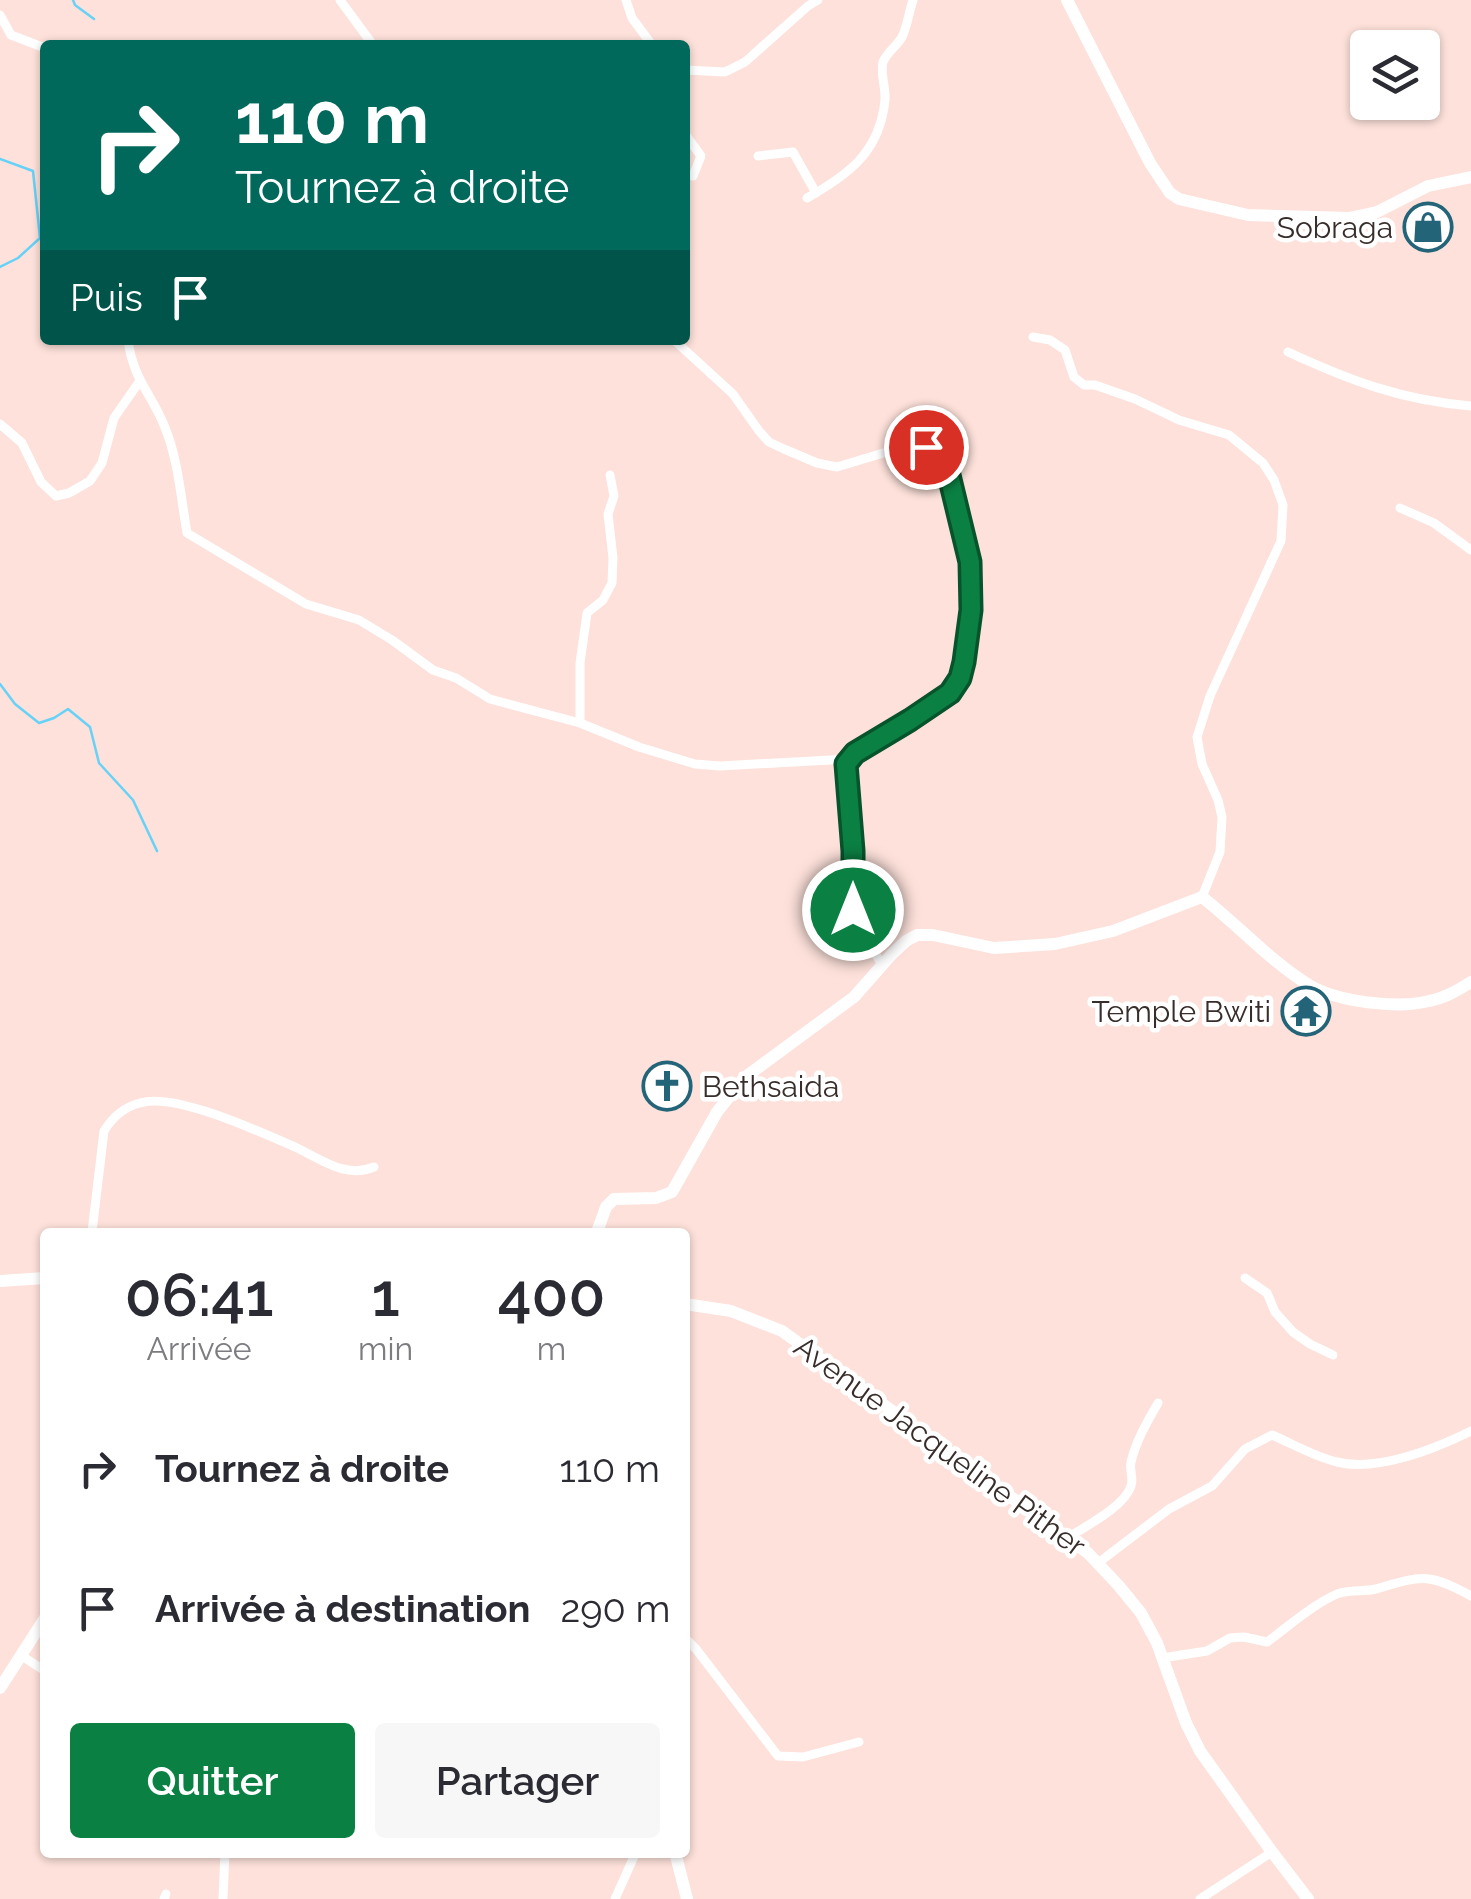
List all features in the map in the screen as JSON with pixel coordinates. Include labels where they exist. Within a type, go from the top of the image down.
[{"type":"street","points":[[340,0],[369,40]]},
{"type":"street","points":[[626,0],[632,18],[648,40]]},
{"type":"street","points":[[690,70],[726,72],[745,62],[818,0]]},
{"type":"street","points":[[758,156],[793,152],[812,195],[866,154],[881,127],[886,89],[884,61],[902,38],[912,0]]},
{"type":"street","points":[[1067,0],[1150,163],[1170,193],[1180,199],[1248,214],[1349,218],[1378,212],[1428,186],[1471,177]]},
{"type":"street","points":[[0,16],[11,35],[40,46]]},
{"type":"street","points":[[690,141],[700,156],[693,176]]},
{"type":"street","points":[[598,1228],[606,1207],[614,1199],[656,1198],[672,1192],[717,1112],[739,1084],[854,997],[906,941],[917,935],[933,935],[994,948],[1056,944],[1113,932],[1202,897],[1218,861],[1222,810],[1202,764],[1197,736],[1210,696],[1282,541],[1283,505],[1263,463],[1229,435],[1180,420],[1108,390],[1084,385],[1074,377],[1065,350],[1050,340],[1033,337]]},
{"type":"street","points":[[129,345],[139,382],[164,425],[172,450],[187,533],[225,558],[306,604],[358,620],[433,670],[456,678],[490,699],[580,723],[639,748],[695,764],[720,766],[849,759],[940,701],[960,678],[971,610],[972,572],[946,463],[926,447],[914,444],[837,467],[784,449],[759,432],[732,394],[679,345]]},
{"type":"street","points":[[1288,352],[1388,393],[1471,406]]},
{"type":"street","points":[[0,424],[22,443],[41,482],[56,496],[69,493],[90,481],[102,463],[114,418],[139,382]]},
{"type":"street","points":[[580,723],[580,663],[588,613],[604,600],[612,583],[608,514],[614,496],[610,475]]},
{"type":"street","points":[[1400,508],[1434,523],[1471,550]]},
{"type":"street","points":[[849,759],[846,772],[853,910],[882,965]]},
{"type":"street","points":[[1202,897],[1305,982],[1332,994],[1373,1002],[1417,1003],[1450,994],[1471,982]]},
{"type":"street","points":[[92,1228],[104,1131],[111,1120],[142,1102],[183,1104],[347,1171],[374,1167]]},
{"type":"street","points":[[0,1281],[40,1278]]},
{"type":"street","points":[[1245,1278],[1267,1293],[1275,1312],[1293,1332],[1333,1356]]},
{"type":"street","name":"Avenue Jacqueline Pither","points":[[690,1305],[724,1310],[782,1331],[1069,1537],[1098,1563],[1134,1604],[1152,1633],[1200,1751],[1308,1899]]},
{"type":"street","points":[[1069,1537],[1104,1515],[1130,1490],[1130,1466],[1136,1444],[1158,1403]]},
{"type":"street","points":[[1098,1563],[1169,1509],[1212,1486],[1245,1449],[1272,1435],[1333,1462],[1350,1464],[1394,1460],[1471,1431]]},
{"type":"street","points":[[1162,1658],[1207,1652],[1230,1638],[1266,1642],[1340,1592],[1369,1591],[1424,1577],[1448,1583],[1471,1596]]},
{"type":"street","points":[[0,1688],[40,1626]]},
{"type":"street","points":[[690,1643],[778,1756],[803,1757],[859,1742]]},
{"type":"street","points":[[22,1656],[40,1668]]},
{"type":"street","points":[[1200,1899],[1272,1852]]},
{"type":"street","points":[[223,1899],[224,1858]]},
{"type":"street","points":[[615,1899],[633,1858]]},
{"type":"street","points":[[677,1858],[688,1899]]},
{"type":"waterway","points":[[73,0],[94,19]]},
{"type":"waterway","points":[[0,159],[33,171],[40,238],[18,258],[0,267]]},
{"type":"waterway","points":[[0,684],[15,704],[39,723],[68,709],[90,727],[99,763],[133,800],[157,851]]},
{"type":"place","name":"Sobraga","points":[[1428,227]]},
{"type":"place","name":"Temple Bwiti","points":[[1306,1011]]},
{"type":"place","name":"Bethsaida","points":[[667,1086]]},
{"type":"route","points":[[853,910],[846,764],[855,753],[950,693],[964,662],[971,610],[970,562],[946,463],[926,447]]}]
